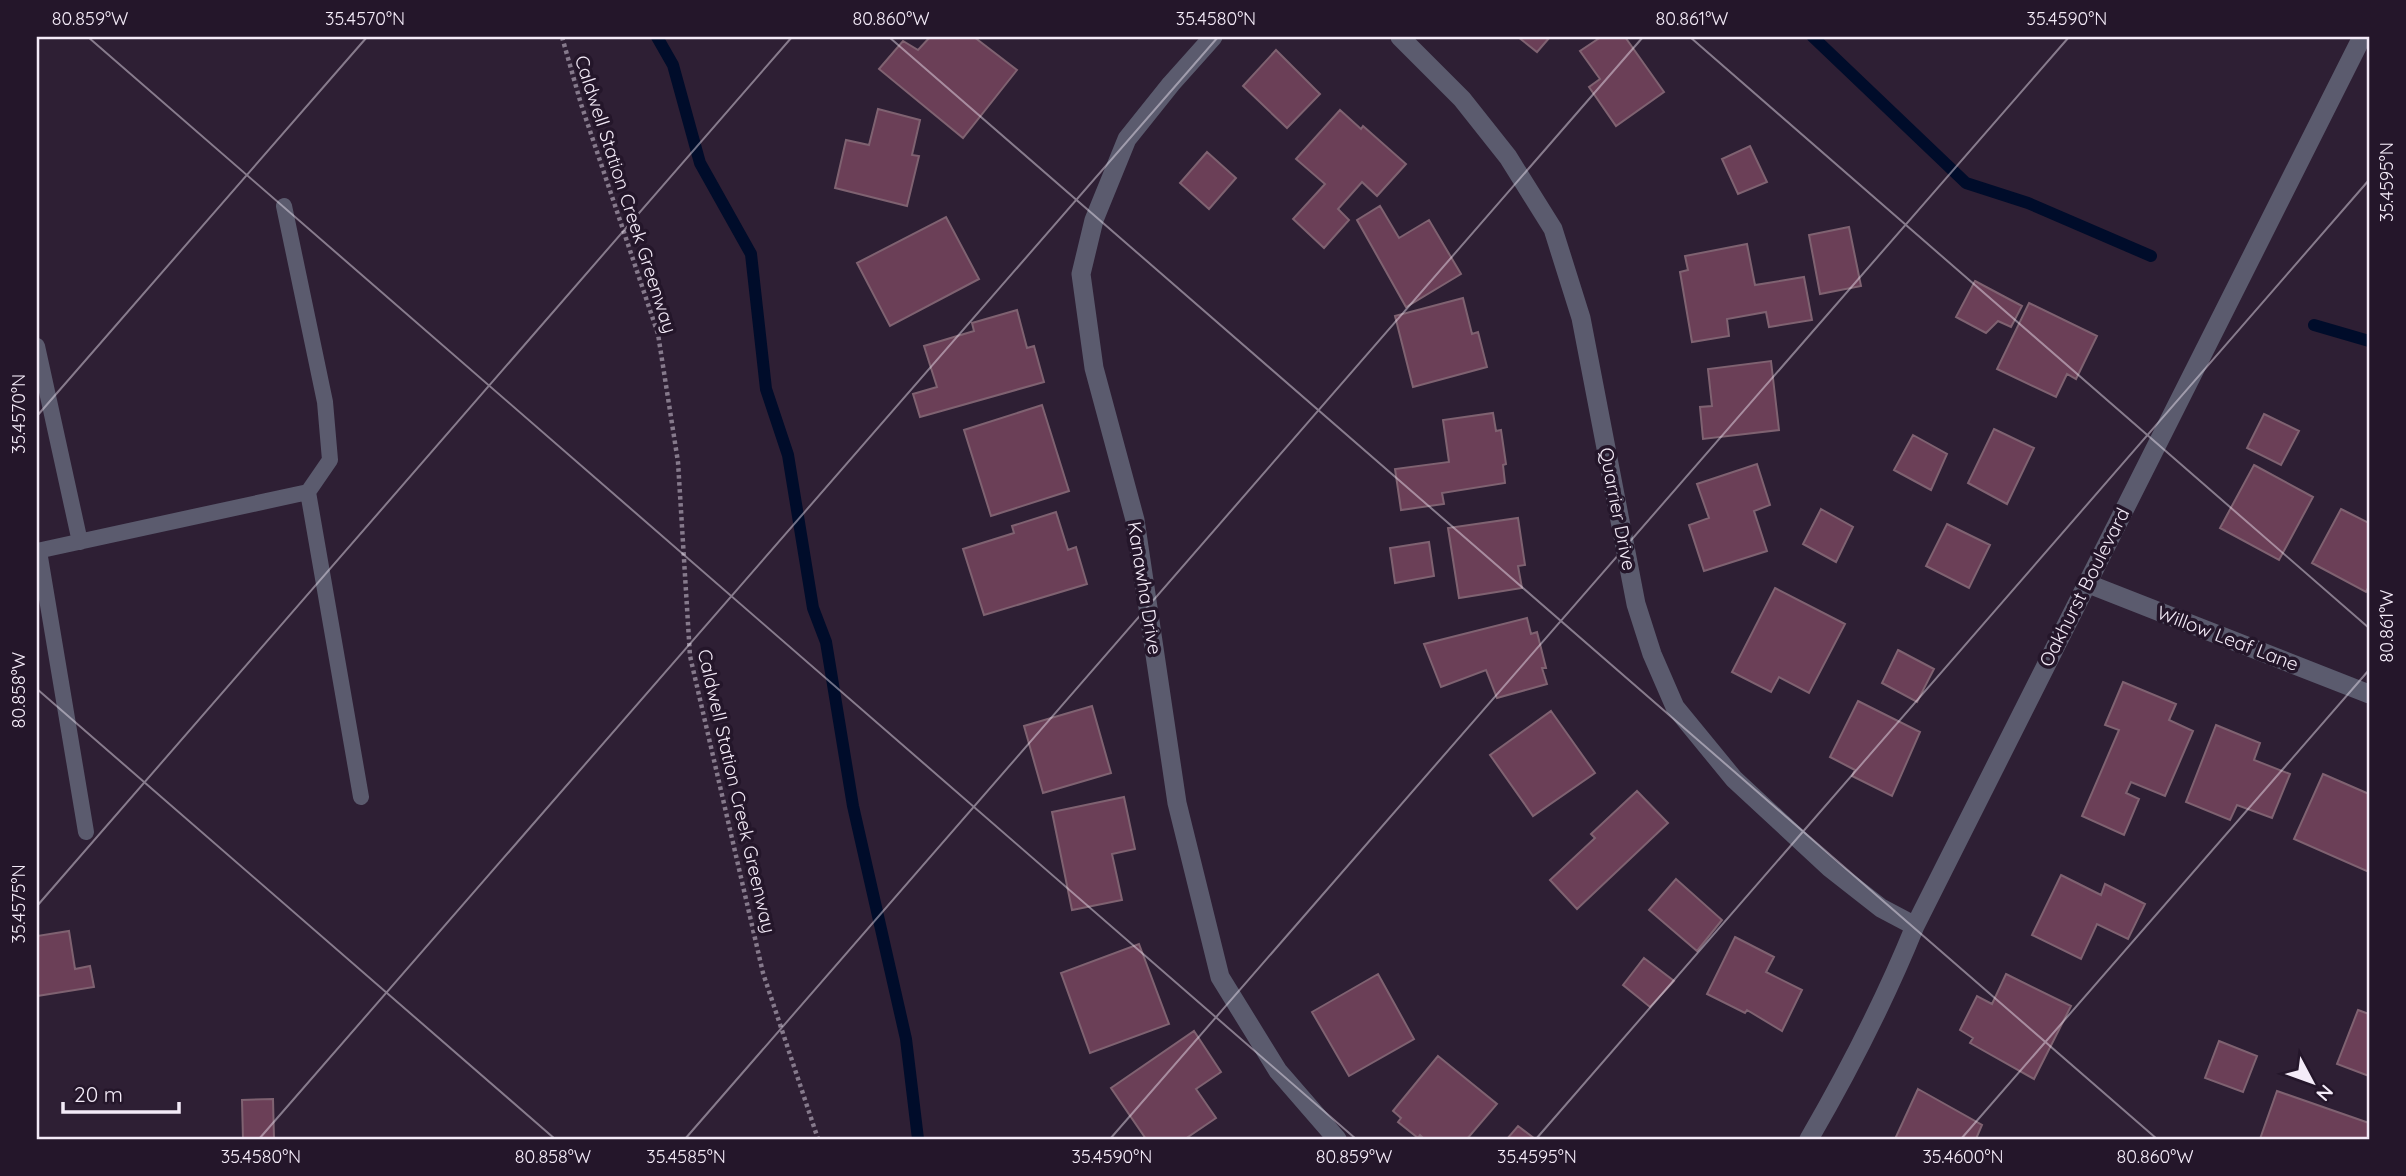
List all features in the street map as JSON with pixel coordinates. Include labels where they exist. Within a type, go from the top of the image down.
[{"type":"street","name":"Kanawha Drive","points":[[1213,37],[1127,139],[1094,220],[1081,274],[1094,368],[1135,520],[1177,803],[1220,977],[1278,1071],[1338,1139]]},
{"type":"street","name":"Quarrier Drive","points":[[1400,37],[1462,99],[1508,157],[1553,229],[1581,318],[1636,604],[1652,654],[1675,707],[1734,779],[1830,868],[1881,908],[1915,926]]},
{"type":"street","name":"Oakhurst Boulevard","points":[[1810,1139],[1845,1077],[1890,987],[1915,926],[2362,37]]},
{"type":"street","name":"Willow Leaf Lane","points":[[2087,583],[2369,694]]},
{"type":"lane","points":[[86,832],[38,551],[308,492],[330,460],[326,413],[284,206]]},
{"type":"lane","points":[[37,346],[80,542]]},
{"type":"lane","points":[[308,492],[361,797]]},
{"type":"path","name":"Caldwell Station Creek Greenway","points":[[562,37],[581,104],[658,334],[678,462],[690,656],[763,973],[818,1139]]},
{"type":"building","points":[[930,37],[974,37],[1017,70],[963,138],[879,69],[903,41],[918,50]]},
{"type":"building","points":[[1518,37],[1550,37],[1537,52]]},
{"type":"building","points":[[1601,37],[1625,37],[1664,92],[1616,126],[1589,87],[1600,79],[1580,51]]},
{"type":"building","points":[[1276,50],[1320,94],[1287,128],[1243,86]]},
{"type":"building","points":[[878,109],[920,120],[912,155],[919,156],[907,206],[835,188],[846,140],[869,145]]},
{"type":"building","points":[[1340,110],[1361,129],[1363,126],[1406,164],[1377,196],[1362,182],[1338,209],[1349,220],[1324,248],[1293,219],[1325,184],[1296,159]]},
{"type":"building","points":[[1750,146],[1767,182],[1738,194],[1722,159]]},
{"type":"building","points":[[1207,152],[1236,178],[1209,209],[1180,183]]},
{"type":"building","points":[[1380,206],[1399,238],[1429,220],[1461,274],[1406,307],[1357,220]]},
{"type":"building","points":[[946,217],[979,279],[890,326],[857,263]]},
{"type":"building","points":[[1849,227],[1861,286],[1820,294],[1809,235]]},
{"type":"building","points":[[1747,244],[1755,285],[1804,277],[1812,320],[1769,327],[1766,312],[1727,319],[1729,336],[1692,342],[1680,272],[1688,270],[1685,256]]},
{"type":"building","points":[[1975,281],[2022,306],[2011,327],[1998,321],[1986,333],[1956,317]]},
{"type":"building","points":[[1463,298],[1472,334],[1478,332],[1487,367],[1413,387],[1395,316]]},
{"type":"building","points":[[2029,303],[2097,336],[2076,379],[2067,374],[2056,397],[1997,369]]},
{"type":"building","points":[[1017,310],[1027,348],[1034,346],[1044,382],[920,417],[913,394],[937,387],[924,346],[974,331],[972,323]]},
{"type":"building","points":[[1771,361],[1779,430],[1703,439],[1700,407],[1712,406],[1708,369]]},
{"type":"building","points":[[1042,405],[1069,491],[991,516],[964,430]]},
{"type":"building","points":[[1493,413],[1496,431],[1501,430],[1506,464],[1503,465],[1505,483],[1442,493],[1444,504],[1401,510],[1395,469],[1449,462],[1443,420]]},
{"type":"building","points":[[2264,414],[2299,431],[2281,465],[2247,448]]},
{"type":"building","points":[[1994,429],[2034,448],[2007,504],[1968,483]]},
{"type":"building","points":[[1913,435],[1947,454],[1931,490],[1894,470]]},
{"type":"building","points":[[1757,464],[1770,505],[1754,511],[1767,551],[1704,571],[1689,525],[1709,518],[1697,484]]},
{"type":"building","points":[[2254,465],[2313,497],[2279,560],[2220,528]]},
{"type":"building","points":[[1821,509],[1853,527],[1836,562],[1803,544]]},
{"type":"building","points":[[2341,509],[2369,523],[2369,586],[2366,592],[2312,563]]},
{"type":"building","points":[[1056,512],[1068,550],[1076,547],[1087,584],[984,615],[963,549],[1014,533],[1012,526]]},
{"type":"building","points":[[1518,518],[1525,565],[1518,566],[1522,588],[1459,598],[1448,528]]},
{"type":"building","points":[[1947,524],[1990,545],[1969,588],[1926,566]]},
{"type":"building","points":[[1429,542],[1434,576],[1395,583],[1390,548]]},
{"type":"building","points":[[1775,588],[1845,624],[1809,693],[1779,677],[1771,692],[1732,672]]},
{"type":"building","points":[[1527,618],[1531,634],[1537,632],[1547,684],[1497,698],[1486,670],[1441,687],[1424,644]]},
{"type":"building","points":[[1898,650],[1934,669],[1917,702],[1882,683]]},
{"type":"building","points":[[2123,682],[2176,704],[2169,720],[2193,731],[2165,796],[2131,782],[2126,793],[2139,799],[2124,835],[2082,816],[2119,730],[2105,725]]},
{"type":"building","points":[[1858,701],[1920,732],[1892,796],[1852,776],[1855,770],[1830,757]]},
{"type":"building","points":[[1092,706],[1111,773],[1043,793],[1024,726]]},
{"type":"building","points":[[1551,711],[1595,773],[1533,816],[1490,755]]},
{"type":"building","points":[[2216,725],[2260,743],[2254,760],[2290,774],[2272,818],[2237,805],[2230,820],[2186,802]]},
{"type":"building","points":[[2323,774],[2369,794],[2369,872],[2294,839]]},
{"type":"building","points":[[1637,791],[1668,823],[1577,909],[1550,880],[1595,838],[1591,834]]},
{"type":"building","points":[[1124,797],[1135,849],[1112,854],[1122,900],[1072,910],[1052,812]]},
{"type":"building","points":[[2061,875],[2101,895],[2105,884],[2145,904],[2128,939],[2097,924],[2081,959],[2032,935]]},
{"type":"building","points":[[1676,879],[1722,920],[1697,951],[1649,910]]},
{"type":"building","points":[[69,931],[75,969],[90,966],[94,987],[37,996],[37,936]]},
{"type":"building","points":[[1735,937],[1774,957],[1766,972],[1802,990],[1782,1031],[1747,1010],[1745,1013],[1707,994]]},
{"type":"building","points":[[1139,944],[1169,1024],[1090,1053],[1061,973]]},
{"type":"building","points":[[1644,958],[1674,981],[1650,1007],[1623,985]]},
{"type":"building","points":[[1378,974],[1414,1039],[1349,1076],[1312,1012]]},
{"type":"building","points":[[2006,974],[2071,1006],[2034,1079],[1970,1043],[1973,1038],[1960,1030],[1977,996],[1992,1004]]},
{"type":"building","points":[[2358,1010],[2369,1014],[2369,1076],[2337,1064]]},
{"type":"building","points":[[1194,1031],[1221,1072],[1196,1089],[1216,1118],[1185,1139],[1146,1139],[1111,1088]]},
{"type":"building","points":[[2219,1041],[2257,1056],[2243,1092],[2205,1078]]},
{"type":"building","points":[[1438,1056],[1497,1104],[1467,1139],[1424,1139],[1420,1135],[1418,1138],[1398,1122],[1401,1118],[1393,1111]]},
{"type":"building","points":[[1918,1089],[1982,1125],[1976,1139],[1895,1139]]},
{"type":"building","points":[[2277,1091],[2369,1123],[2369,1139],[2260,1139]]},
{"type":"building","points":[[273,1099],[274,1139],[243,1139],[242,1100]]},
{"type":"building","points":[[1518,1126],[1535,1139],[1507,1139]]},
{"type":"waterway","points":[[657,37],[673,65],[700,163],[751,254],[766,389],[788,455],[813,608],[826,642],[853,806],[906,1039],[918,1139]]},
{"type":"waterway","points":[[1813,37],[1966,183],[2028,203],[2151,256]]},
{"type":"waterway","points":[[2314,325],[2369,341]]}]
